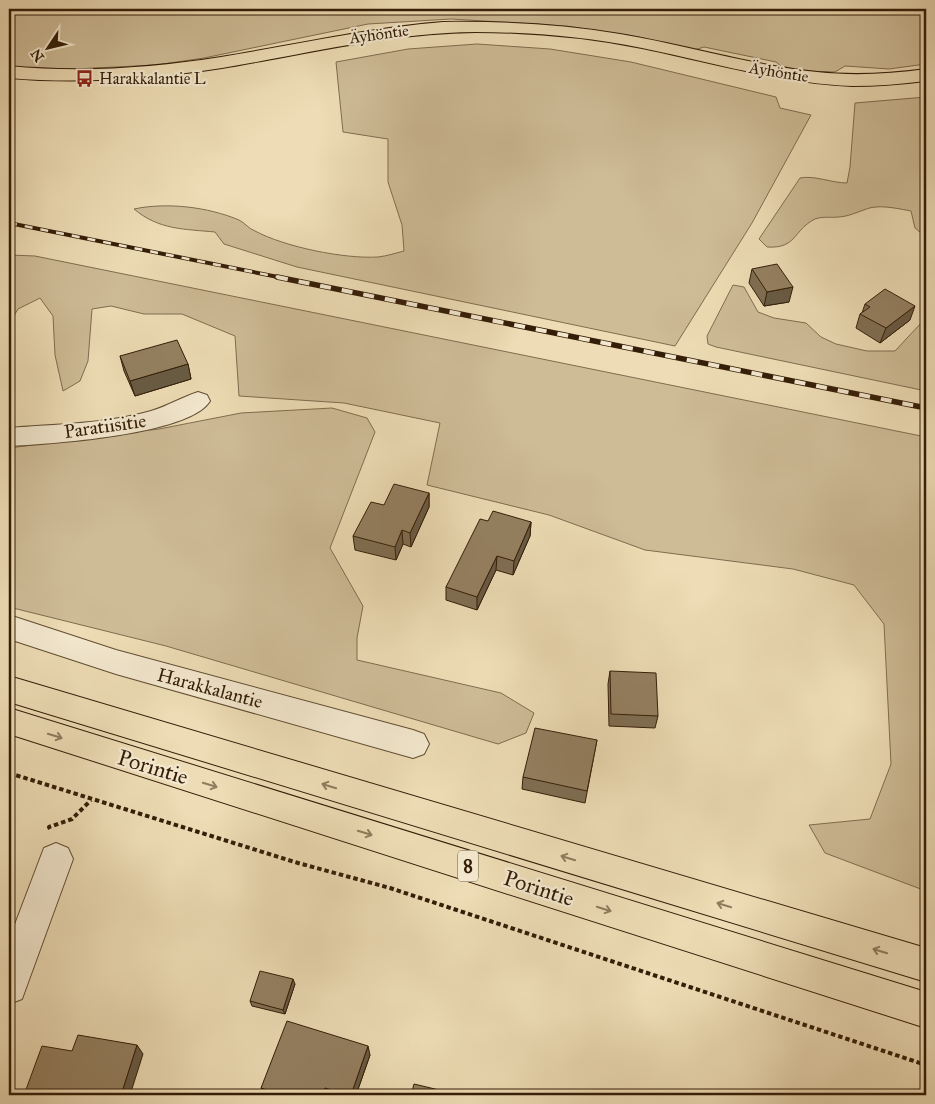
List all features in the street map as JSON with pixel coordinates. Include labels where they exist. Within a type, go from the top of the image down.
[{"type":"main road","name":"Äyhöntie","points":[[9,72],[40,75],[113,74],[154,71],[223,62],[359,36],[410,30],[472,27],[550,30],[598,35],[760,70],[807,78],[873,80],[926,75]]},
{"type":"main road","name":"Porintie","points":[[9,689],[926,965]]},
{"type":"main road","name":"Porintie","points":[[9,721],[926,1010]]},
{"type":"street","name":"Paratiisitie","points":[[9,436],[56,433],[150,421],[170,415],[198,401]]},
{"type":"street","name":"Harakkalantie","points":[[9,627],[116,662],[413,744]]},
{"type":"street","points":[[9,986],[56,859]]},
{"type":"path","points":[[9,773],[298,863],[390,888],[926,1065]]},
{"type":"path","points":[[56,859],[49,827],[72,819],[91,800]]},
{"type":"path","points":[[660,1095],[684,1092],[729,1093],[735,1095]]},
{"type":"shaded area","points":[[9,9],[926,9],[926,64],[889,69],[845,66],[835,72],[805,71],[781,66],[776,62],[704,47],[694,50],[639,37],[566,26],[451,19],[368,24],[204,58],[156,65],[53,70],[9,68]]},
{"type":"shaded area","points":[[477,44],[550,49],[631,62],[776,97],[780,108],[811,115],[752,223],[675,346],[297,267],[224,244],[215,232],[162,225],[143,216],[134,209],[174,206],[201,209],[239,220],[253,230],[282,242],[332,254],[378,257],[404,251],[402,225],[388,182],[388,139],[343,132],[336,62],[408,49]]},
{"type":"shaded area","points":[[926,97],[926,237],[915,228],[911,211],[872,207],[843,217],[815,219],[802,228],[790,242],[777,247],[767,247],[759,239],[800,178],[805,177],[847,183],[855,103]]},
{"type":"shaded area","points":[[9,255],[35,256],[926,437],[926,891],[825,853],[809,825],[870,819],[891,764],[884,624],[854,585],[793,569],[645,550],[549,515],[427,485],[440,423],[344,403],[239,396],[235,336],[182,314],[144,314],[111,306],[92,309],[88,361],[80,381],[63,391],[55,355],[53,316],[40,298],[18,309],[9,324]]},
{"type":"shaded area","points":[[733,285],[744,287],[758,312],[774,318],[806,323],[821,337],[836,344],[867,351],[895,351],[922,322],[926,321],[926,391],[708,344],[707,336]]},
{"type":"shaded area","points":[[332,408],[367,418],[375,432],[330,548],[363,606],[357,638],[357,660],[501,693],[534,713],[526,733],[498,744],[166,646],[9,607],[9,448],[159,429],[241,413]]},
{"type":"building","points":[[777,264],[793,287],[767,292],[752,269]]},
{"type":"building","points":[[885,289],[915,306],[886,328],[860,314],[870,307],[865,304]]},
{"type":"building","points":[[177,340],[188,364],[130,381],[120,356]]},
{"type":"building","points":[[394,484],[429,493],[410,533],[402,530],[395,547],[353,536],[371,502],[384,505]]},
{"type":"building","points":[[493,511],[531,522],[514,561],[497,556],[477,597],[446,587],[480,519],[488,521]]},
{"type":"building","points":[[610,671],[656,673],[658,716],[611,714]]},
{"type":"building","points":[[535,728],[597,740],[587,791],[523,777]]},
{"type":"building","points":[[260,971],[293,979],[283,1010],[250,1001]]},
{"type":"building","points":[[287,1021],[368,1046],[351,1095],[325,1088],[323,1095],[282,1095],[261,1088]]},
{"type":"building","points":[[78,1035],[137,1045],[121,1095],[24,1095],[42,1046],[72,1051]]},
{"type":"building","points":[[414,1084],[460,1095],[411,1095]]},
{"type":"railway","points":[[9,223],[283,278]]},
{"type":"railway","points":[[277,277],[926,408]]},
{"type":"place","name":"Harakkalantie L","points":[[85,78]]}]
